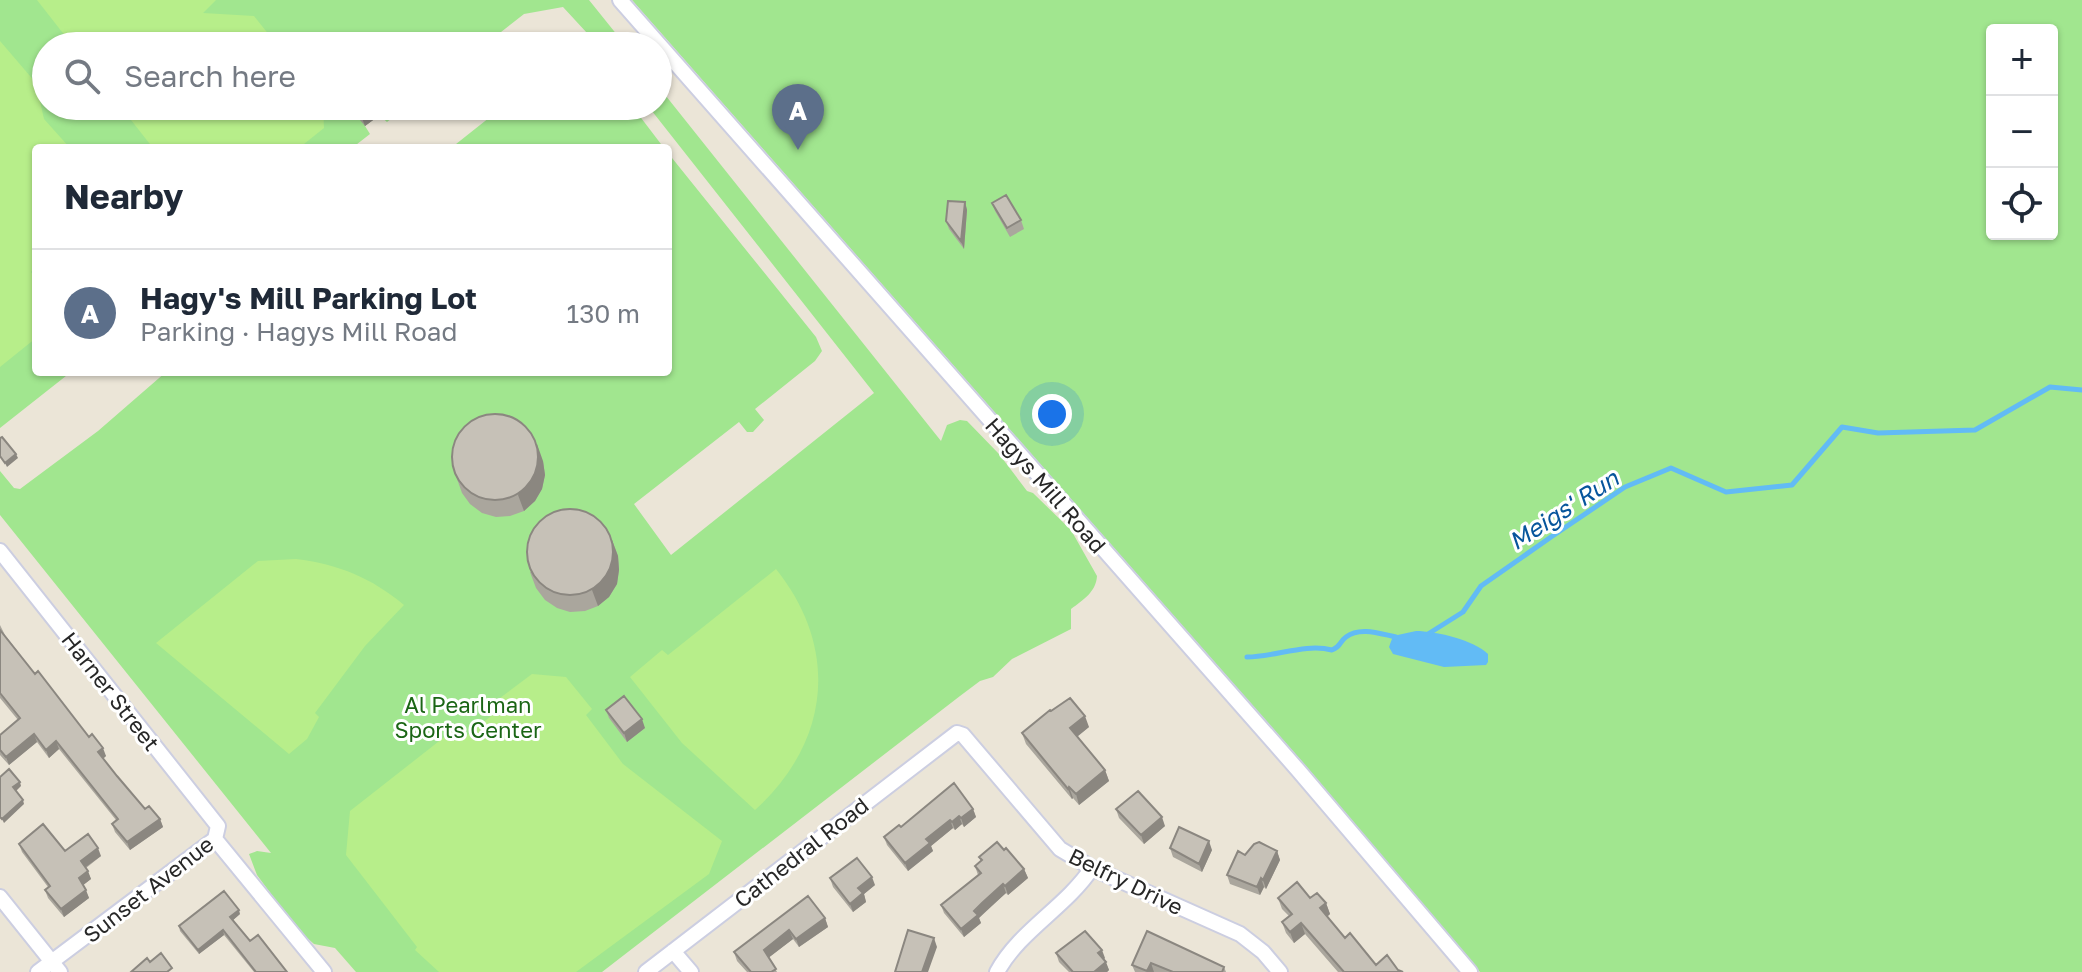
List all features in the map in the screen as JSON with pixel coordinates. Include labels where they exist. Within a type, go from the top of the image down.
[{"type":"street","name":"Hagys Mill Road","points":[[620,0],[648,32]]},
{"type":"street","name":"Hagys Mill Road","points":[[672,59],[1298,770],[1470,972]]},
{"type":"street","name":"Harner Street","points":[[0,551],[218,826],[216,836],[324,972]]},
{"type":"street","name":"Belfry Drive","points":[[957,733],[963,735],[1052,842],[1070,856],[1240,934],[1253,943],[1280,972]]},
{"type":"street","name":"Cathedral Road","points":[[646,972],[957,733]]},
{"type":"street","name":"Sunset Avenue","points":[[38,972],[56,967],[216,836]]},
{"type":"street","points":[[997,972],[1024,937],[1074,893],[1092,868]]},
{"type":"street","points":[[0,897],[56,967]]},
{"type":"street","points":[[673,951],[691,972]]},
{"type":"green space","points":[[0,0],[589,0],[615,32],[586,32],[563,7],[524,14],[501,32],[32,32],[32,120],[373,120],[365,126],[370,134],[357,144],[32,144],[32,376],[66,376],[0,428]]},
{"type":"green space","points":[[37,0],[216,0],[203,13],[254,16],[267,32],[62,32]]},
{"type":"green space","points":[[632,0],[2082,0],[2082,972],[1480,972],[1305,765],[672,45],[672,32],[660,32]]},
{"type":"green space","points":[[0,41],[32,78],[32,120],[45,120],[66,144],[32,144],[32,341],[0,367]]},
{"type":"green space","name":"Al Pearlman Sports Center","points":[[672,104],[941,441],[947,425],[967,421],[999,454],[1027,491],[1033,493],[1071,530],[1097,576],[1088,595],[1071,609],[1071,629],[1012,659],[993,677],[980,681],[602,972],[356,972],[335,948],[314,944],[297,929],[257,875],[249,854],[257,851],[271,853],[0,515],[0,471],[14,488],[20,489],[98,431],[161,376],[672,376],[672,158],[816,337],[822,351],[815,361],[755,409],[764,420],[753,432],[747,432],[739,422],[634,504],[671,555],[874,393],[659,120],[672,120]]},
{"type":"green space","points":[[131,120],[324,120],[324,128],[304,144],[150,144]]},
{"type":"green space","points":[[486,120],[643,120],[661,144],[456,144]]},
{"type":"green space","points":[[296,559],[326,564],[354,574],[380,587],[404,605],[365,646],[315,713],[319,717],[307,739],[289,754],[156,643],[258,561]]},
{"type":"green space","points":[[776,569],[797,600],[810,631],[817,662],[818,694],[811,725],[799,755],[780,783],[755,810],[682,743],[630,677],[662,650],[668,655]]},
{"type":"green space","points":[[532,674],[566,677],[592,709],[586,715],[623,764],[722,841],[709,874],[576,972],[439,972],[415,950],[417,947],[346,855],[350,811],[452,731],[466,736],[505,705],[500,698]]},
{"type":"water","points":[[1416,631],[1474,644],[1488,654],[1488,662],[1486,665],[1444,667],[1393,654],[1389,647],[1393,636]]},
{"type":"building","points":[[1006,195],[1021,220],[1007,228],[992,203]]},
{"type":"building","points":[[948,201],[965,202],[961,241],[946,221]]},
{"type":"building","points":[[487,414],[503,414],[526,426],[535,440],[538,457],[535,474],[526,488],[503,500],[487,500],[471,493],[459,481],[452,465],[452,449],[459,433],[471,421]]},
{"type":"building","points":[[2,437],[16,454],[5,463],[0,456]]},
{"type":"building","points":[[562,509],[578,509],[601,521],[610,535],[613,552],[610,569],[601,583],[578,595],[562,595],[546,588],[534,576],[527,560],[527,544],[534,528],[546,516]]},
{"type":"building","points":[[0,630],[35,674],[38,671],[89,737],[92,734],[103,748],[98,752],[117,776],[145,809],[149,806],[160,819],[127,842],[112,824],[118,819],[56,741],[46,750],[34,734],[6,757],[0,750],[0,735],[20,718],[0,693]]},
{"type":"building","points":[[624,696],[642,719],[624,733],[606,710]]},
{"type":"building","points":[[1070,698],[1085,716],[1070,728],[1105,770],[1076,794],[1068,789],[1022,733]]},
{"type":"building","points":[[9,769],[20,782],[13,787],[23,800],[2,819],[0,777]]},
{"type":"building","points":[[954,783],[973,809],[961,818],[950,820],[926,839],[930,843],[905,863],[884,837],[899,825],[901,827]]},
{"type":"building","points":[[1138,791],[1162,817],[1141,835],[1116,809]]},
{"type":"building","points":[[43,824],[65,851],[88,834],[98,848],[81,861],[88,871],[79,878],[86,890],[61,909],[45,890],[50,886],[19,844]]},
{"type":"building","points":[[1179,827],[1209,841],[1199,864],[1170,848]]},
{"type":"building","points":[[997,842],[1024,869],[982,903],[974,911],[978,915],[961,929],[941,905],[981,873],[975,866],[982,860],[979,857]]},
{"type":"building","points":[[1259,842],[1277,851],[1257,887],[1227,875],[1238,851],[1245,855]]},
{"type":"building","points":[[857,858],[872,877],[858,888],[863,893],[850,904],[830,878]]},
{"type":"building","points":[[1297,882],[1310,898],[1317,893],[1326,903],[1320,908],[1345,938],[1350,933],[1376,965],[1387,955],[1403,972],[1344,972],[1301,923],[1290,932],[1282,922],[1292,914],[1278,898]]},
{"type":"building","points":[[224,891],[239,910],[230,917],[250,941],[258,935],[287,972],[256,972],[223,930],[198,950],[179,926]]},
{"type":"building","points":[[808,896],[825,918],[796,939],[789,930],[764,950],[776,969],[751,972],[734,952]]},
{"type":"building","points":[[908,930],[934,938],[922,972],[895,972]]},
{"type":"building","points":[[1085,931],[1102,950],[1098,953],[1106,962],[1094,972],[1073,972],[1056,953]]},
{"type":"building","points":[[1147,931],[1224,967],[1222,972],[1173,972],[1151,963],[1147,971],[1132,965]]},
{"type":"building","points":[[161,953],[172,968],[167,972],[131,972],[147,958],[150,962]]},
{"type":"waterway","name":"Meigs' Run","points":[[1428,634],[1463,612],[1481,586],[1551,537],[1625,487],[1671,468],[1726,492],[1792,485],[1842,427],[1878,433],[1975,430],[2050,387],[2082,390]]},
{"type":"waterway","name":"Meigs' Run","points":[[1247,657],[1311,648],[1332,650],[1346,637],[1358,632],[1396,637]]},
{"type":"place","name":"Hagy's Mill Parking Lot","points":[[798,150]]}]
